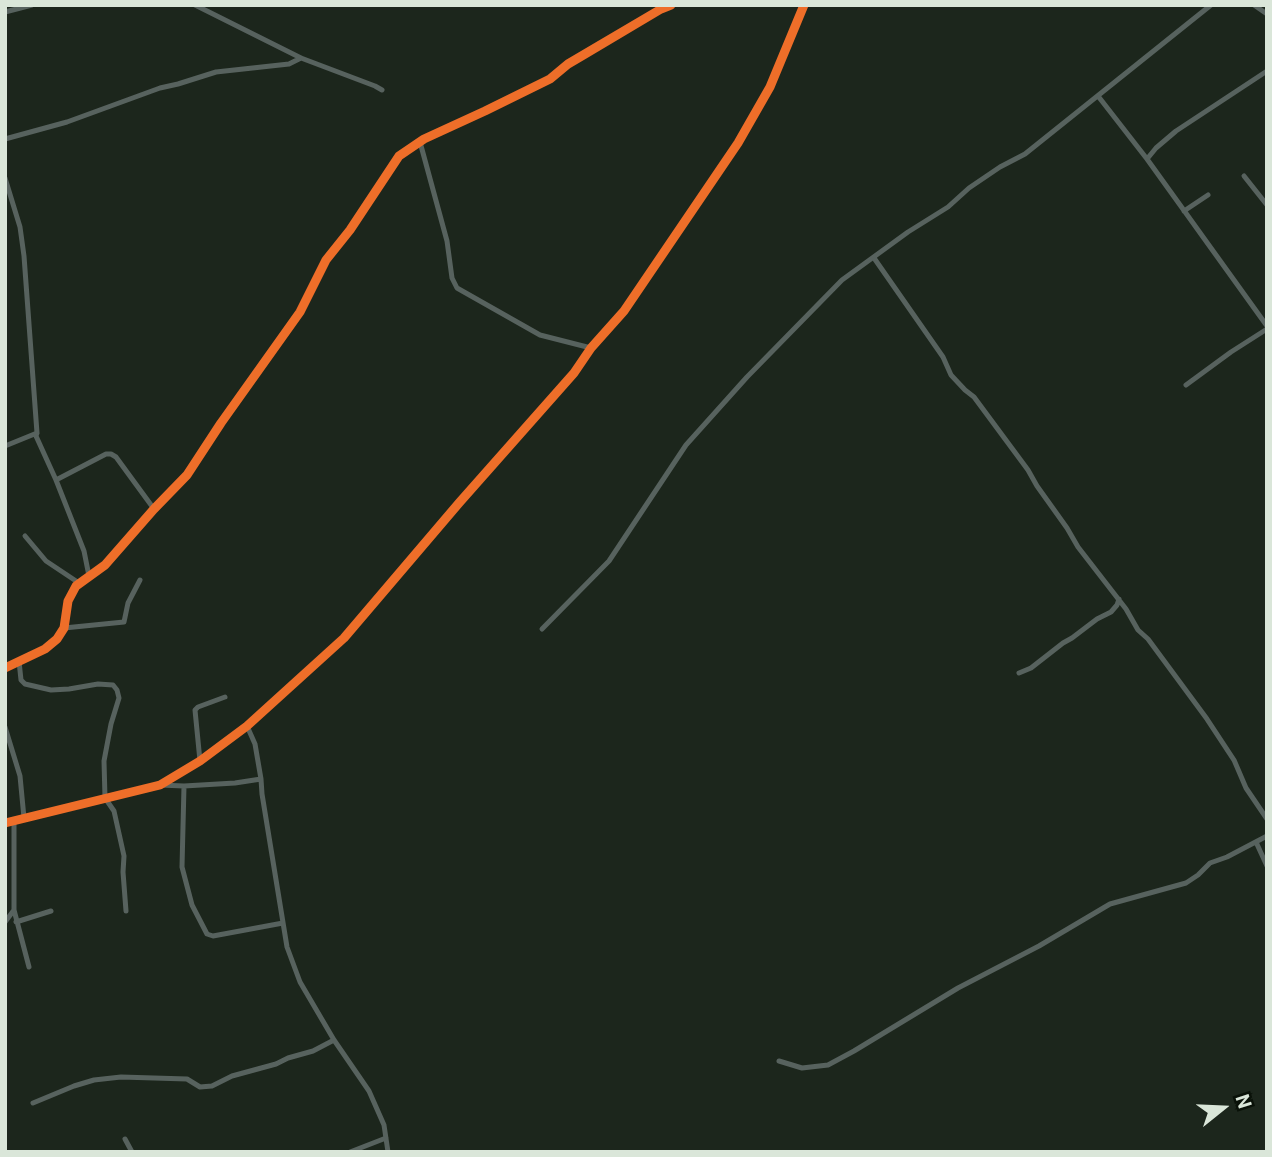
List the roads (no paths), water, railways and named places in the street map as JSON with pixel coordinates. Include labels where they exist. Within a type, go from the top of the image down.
[{"type":"street","points":[[5,12],[32,5]]},
{"type":"street","points":[[195,5],[301,58],[382,90]]},
{"type":"street","points":[[5,668],[45,649],[57,639],[64,628],[68,601],[76,586],[105,565],[187,475],[300,312],[326,260],[351,230],[398,156],[447,127],[550,79],[576,59],[671,5]]},
{"type":"street","points":[[160,785],[200,761],[247,726],[344,638],[574,373],[591,348],[624,311],[738,143],[770,87],[804,5]]},
{"type":"street","points":[[542,629],[609,561],[694,435],[842,280],[948,207],[979,181],[1025,154],[1211,5]]},
{"type":"street","points":[[1254,5],[1267,14]]},
{"type":"street","points":[[5,139],[67,122],[160,88],[216,72],[289,64],[301,58]]},
{"type":"street","points":[[1147,159],[1176,131],[1267,71]]},
{"type":"street","points":[[1098,96],[1147,159],[1267,327],[1186,385]]},
{"type":"street","points":[[420,142],[447,241],[452,278],[457,288],[540,335],[591,348]]},
{"type":"street","points":[[1244,176],[1267,205]]},
{"type":"street","points":[[5,178],[20,226],[30,323],[36,436],[83,551],[89,576]]},
{"type":"street","points":[[1185,211],[1208,194]]},
{"type":"street","points":[[874,258],[943,357],[951,375],[974,397],[1028,470],[1078,547],[1207,719],[1267,819]]},
{"type":"street","points":[[5,446],[37,433]]},
{"type":"street","points":[[56,480],[106,454],[111,454],[155,509]]},
{"type":"street","points":[[25,536],[46,561],[79,583]]},
{"type":"street","points":[[64,628],[124,622],[128,603],[140,580]]},
{"type":"street","points":[[1019,673],[1111,612],[1119,599]]},
{"type":"street","points":[[19,662],[21,680],[25,684],[51,690],[98,684],[113,685],[117,690],[119,698],[104,761],[105,798],[114,811],[124,856],[126,911]]},
{"type":"street","points":[[200,761],[195,710],[225,696]]},
{"type":"street","points":[[247,726],[255,744],[287,947],[300,982],[334,1040],[369,1091],[384,1125],[388,1152]]},
{"type":"street","points":[[5,727],[20,776],[24,818]]},
{"type":"street","points":[[5,823],[160,785],[235,783],[261,779]]},
{"type":"street","points":[[184,786],[182,867],[192,905],[207,934],[214,936],[283,923]]},
{"type":"street","points":[[14,821],[16,922],[29,968]]},
{"type":"street","points":[[779,1061],[802,1068],[828,1065],[958,988],[1039,946],[1110,904],[1186,883],[1210,863],[1267,836]]},
{"type":"street","points":[[1256,842],[1267,866]]},
{"type":"street","points":[[5,922],[15,910]]},
{"type":"street","points":[[16,922],[51,911]]},
{"type":"street","points":[[33,1103],[94,1080],[121,1077],[187,1079],[201,1087],[212,1086],[232,1076],[313,1051],[334,1040]]},
{"type":"street","points":[[350,1152],[386,1138]]},
{"type":"street","points":[[125,1139],[132,1152]]}]
